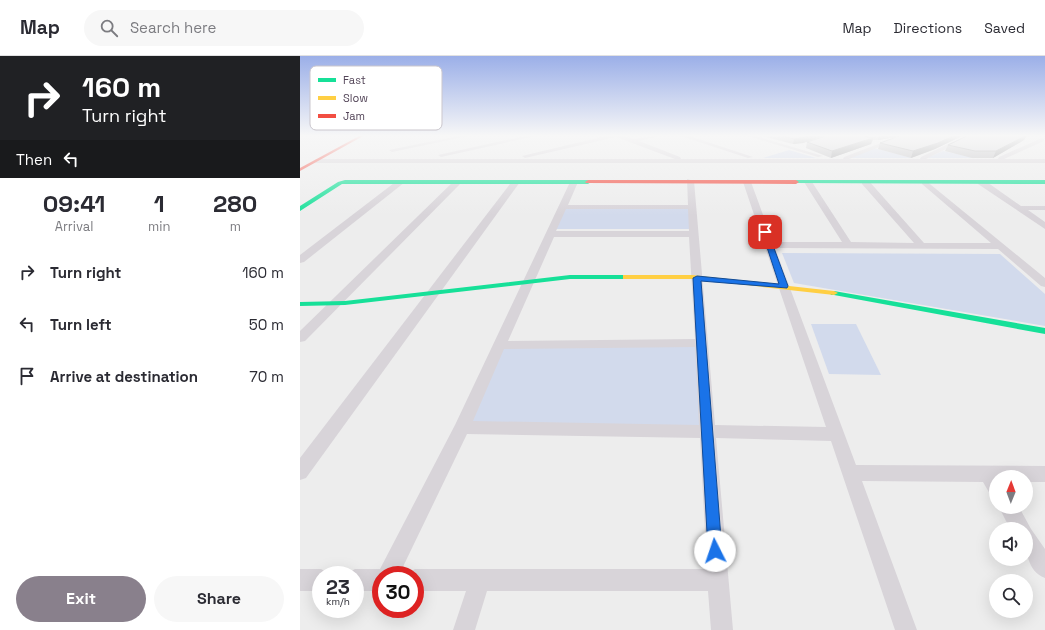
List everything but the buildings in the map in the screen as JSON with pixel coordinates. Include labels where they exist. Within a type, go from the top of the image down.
[{"type":"street","points":[[300,170],[316,162],[329,162]]},
{"type":"street","points":[[690,181],[717,580],[722,630]]},
{"type":"street","points":[[300,209],[340,183],[690,181],[1045,182]]},
{"type":"street","points":[[300,260],[401,182]]},
{"type":"street","points":[[300,338],[458,182]]},
{"type":"street","points":[[300,472],[516,182]]},
{"type":"street","points":[[392,566],[462,427],[574,182]]},
{"type":"street","points":[[747,182],[849,473],[906,630]]},
{"type":"street","points":[[808,182],[848,245]]},
{"type":"street","points":[[865,182],[922,246]]},
{"type":"street","points":[[925,182],[1045,284]]},
{"type":"street","points":[[981,182],[1045,226]]},
{"type":"street","points":[[563,206],[692,208]]},
{"type":"street","points":[[1018,208],[1045,208]]},
{"type":"street","points":[[549,234],[694,234]]},
{"type":"street","points":[[770,245],[1000,246]]},
{"type":"street","points":[[300,304],[336,303],[530,281],[603,276],[697,278],[784,286],[846,294],[945,314],[1045,331]]},
{"type":"street","points":[[500,345],[701,343]]},
{"type":"street","points":[[462,427],[707,433],[836,434]]},
{"type":"street","points":[[849,473],[989,481]]},
{"type":"street","points":[[1033,476],[1045,474]]},
{"type":"street","points":[[1033,548],[1045,568]]},
{"type":"street","points":[[300,580],[312,580]]},
{"type":"street","points":[[424,580],[717,580]]},
{"type":"street","points":[[464,630],[480,580]]},
{"type":"shaded area","points":[[563,207],[692,207],[694,229],[552,229]]},
{"type":"shaded area","points":[[782,253],[1000,254],[1045,294],[1045,326],[794,283]]},
{"type":"shaded area","points":[[811,324],[856,324],[881,375],[829,374]]},
{"type":"shaded area","points":[[500,345],[706,347],[712,429],[462,427]]},
{"type":"traffic: fast","points":[[300,209],[340,183],[345,182],[588,182]]},
{"type":"traffic: fast","points":[[796,182],[1045,182]]},
{"type":"traffic: fast","points":[[300,304],[345,303],[570,277],[626,277]]},
{"type":"traffic: fast","points":[[834,293],[1045,331]]},
{"type":"traffic: slow","points":[[626,277],[692,277],[834,293]]},
{"type":"traffic: jam","points":[[300,170],[315,162]]},
{"type":"traffic: jam","points":[[588,182],[796,182]]},
{"type":"route","points":[[715,551],[697,278],[784,286],[765,232]]}]
